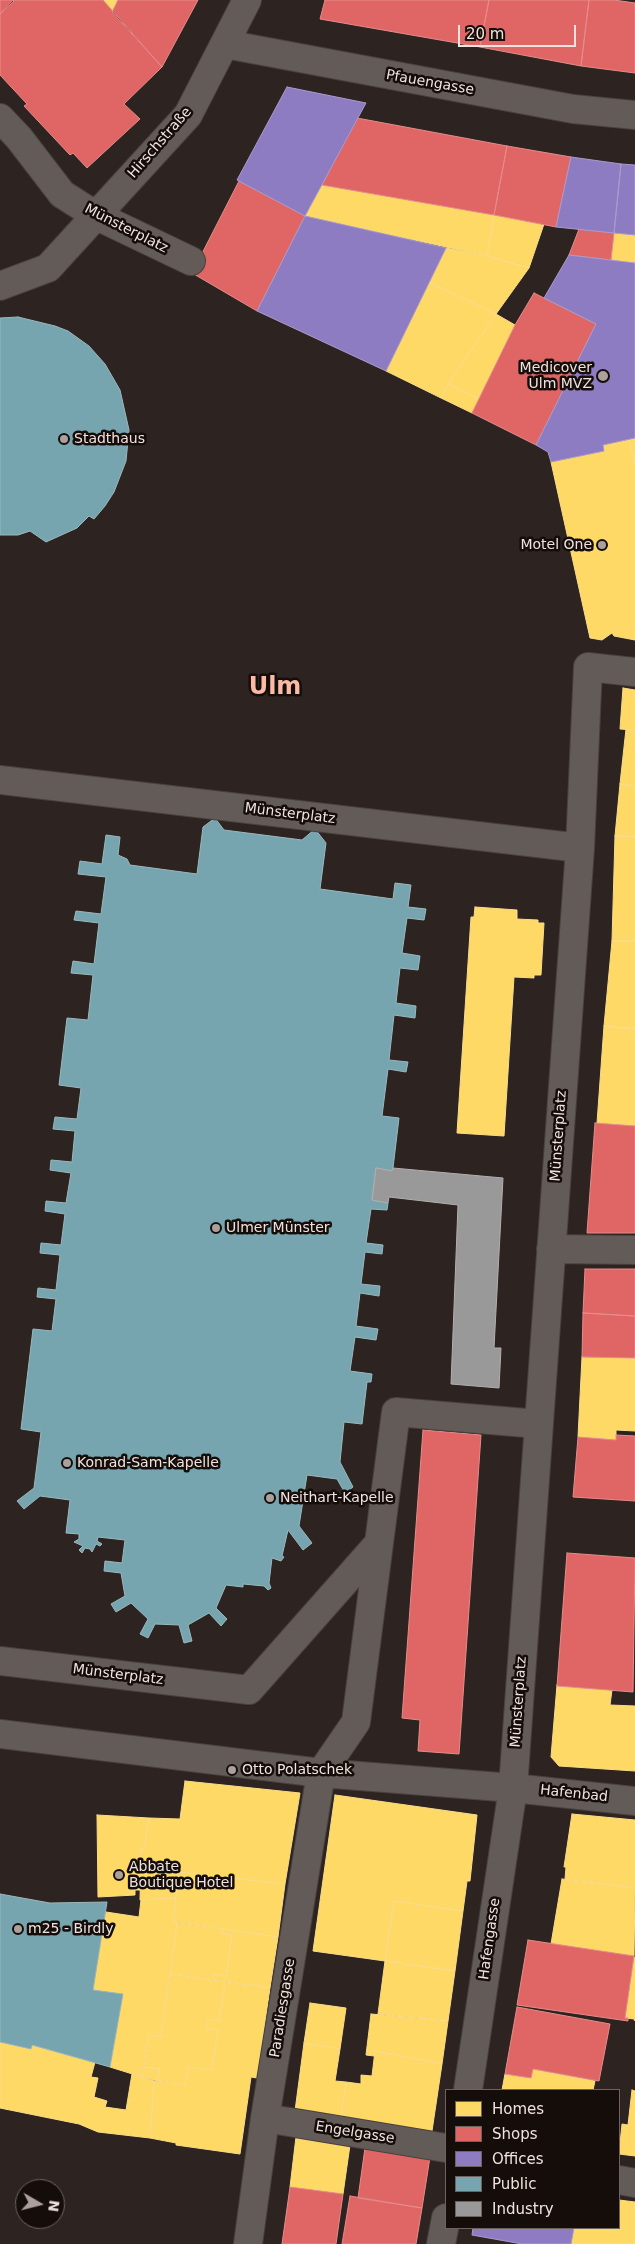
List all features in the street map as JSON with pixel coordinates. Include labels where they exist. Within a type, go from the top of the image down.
[{"type":"street","name":"Hirschstraße","points":[[0,286],[48,268],[188,115],[247,0]]},
{"type":"street","name":"Pfauengasse","points":[[225,44],[573,108],[635,115]]},
{"type":"street","name":"Münsterplatz","points":[[0,118],[19,138],[62,194],[95,215],[191,261]]},
{"type":"street","name":"Münsterplatz","points":[[512,1788],[580,848],[588,667],[635,672]]},
{"type":"street","name":"Münsterplatz","points":[[0,780],[580,848]]},
{"type":"street","points":[[551,1249],[635,1250]]},
{"type":"street","points":[[321,1773],[356,1722],[396,1412],[538,1424]]},
{"type":"street","name":"Münsterplatz","points":[[0,1661],[249,1690],[379,1542]]},
{"type":"street","points":[[0,1734],[321,1773],[512,1788]]},
{"type":"street","name":"Paradiesgasse","points":[[248,2244],[265,2118],[321,1773]]},
{"type":"street","name":"Hafenbad","points":[[512,1788],[635,1801]]},
{"type":"street","name":"Hafengasse","points":[[468,2089],[512,1788]]},
{"type":"street","name":"Engelgasse","points":[[265,2118],[445,2148]]},
{"type":"street","points":[[620,2180],[635,2182]]},
{"type":"street","points":[[441,2244],[445,2223]]},
{"type":"building: Homes","points":[[103,0],[118,0],[112,12]]},
{"type":"building: Homes","points":[[322,185],[494,215],[487,256],[305,216]]},
{"type":"building: Homes","points":[[494,215],[544,224],[529,268],[487,256]]},
{"type":"building: Homes","points":[[614,233],[635,235],[635,263],[611,260]]},
{"type":"building: Homes","points":[[446,248],[487,256],[529,268],[496,314],[429,282]]},
{"type":"building: Homes","points":[[429,282],[496,314],[448,384],[441,398],[386,371]]},
{"type":"building: Homes","points":[[496,314],[515,325],[479,399],[448,384]]},
{"type":"building: Homes","points":[[448,384],[479,399],[472,413],[441,398]]},
{"type":"building: Homes","points":[[635,438],[635,466],[629,439]]},
{"type":"building: Homes","name":"Motel One","points":[[629,439],[635,466],[635,640],[614,636],[612,633],[602,640],[590,638],[551,462],[604,451],[603,445]]},
{"type":"building: Homes","points":[[623,688],[635,690],[635,730],[620,729]]},
{"type":"building: Homes","points":[[626,729],[635,730],[635,786],[620,784]]},
{"type":"building: Homes","points":[[620,784],[635,786],[635,837],[615,836]]},
{"type":"building: Homes","points":[[615,836],[635,837],[635,941],[612,941]]},
{"type":"building: Homes","points":[[475,907],[517,910],[517,919],[538,920],[538,923],[544,923],[541,975],[534,975],[534,978],[514,977],[504,1136],[457,1133],[471,917],[474,917]]},
{"type":"building: Homes","points":[[612,941],[635,941],[635,1029],[604,1026]]},
{"type":"building: Homes","points":[[604,1026],[635,1029],[635,1126],[597,1123]]},
{"type":"building: Homes","points":[[582,1357],[635,1358],[635,1431],[616,1430],[616,1440],[578,1437]]},
{"type":"building: Homes","points":[[557,1685],[612,1690],[610,1705],[635,1706],[635,1771],[559,1766],[551,1757]]},
{"type":"building: Homes","points":[[185,1781],[300,1793],[285,1884],[178,1872],[176,1898],[140,1900],[141,1849],[144,1849],[149,1818],[180,1819]]},
{"type":"building: Homes","points":[[335,1795],[477,1815],[470,1881],[467,1881],[463,1911],[394,1901],[385,1961],[313,1951]]},
{"type":"building: Homes","points":[[572,1814],[635,1820],[635,1888],[565,1879],[566,1867],[564,1867]]},
{"type":"building: Homes","points":[[97,1815],[149,1818],[144,1849],[141,1849],[140,1890],[135,1890],[135,1895],[98,1897]]},
{"type":"building: Homes","points":[[178,1872],[285,1884],[278,1937],[174,1922]]},
{"type":"building: Homes","points":[[562,1879],[635,1888],[634,1956],[551,1944]]},
{"type":"building: Homes","points":[[176,1898],[174,1922],[177,1923],[161,2037],[149,2035],[142,2077],[110,2067],[123,1994],[93,1990],[106,1912],[139,1917],[141,1900]]},
{"type":"building: Homes","points":[[394,1901],[463,1911],[455,1971],[385,1961]]},
{"type":"building: Homes","points":[[177,1923],[222,1929],[222,1934],[232,1935],[226,1976],[214,1974],[213,1980],[170,1974]]},
{"type":"building: Homes","points":[[222,1929],[278,1937],[270,1988],[213,1980],[214,1974],[226,1976],[232,1935],[222,1934]]},
{"type":"building: Homes","points":[[634,1957],[635,2021],[634,2019],[625,2018]]},
{"type":"building: Homes","points":[[385,1961],[455,1971],[448,2021],[378,2014]]},
{"type":"building: Homes","points":[[170,1974],[225,1982],[219,2021],[207,2019],[206,2028],[218,2030],[212,2070],[188,2067],[185,2085],[158,2081],[160,2069],[144,2067],[149,2035],[161,2037]]},
{"type":"building: Homes","points":[[225,1982],[270,1988],[257,2078],[251,2077],[240,2154],[176,2145],[176,2143],[150,2138],[154,2081],[185,2085],[188,2067],[212,2070],[218,2030],[206,2028],[207,2019],[219,2021]]},
{"type":"building: Homes","points":[[310,2003],[346,2008],[340,2049],[304,2043]]},
{"type":"building: Homes","points":[[371,2014],[448,2021],[442,2064],[375,2051],[374,2056],[366,2055]]},
{"type":"building: Homes","points":[[0,2042],[31,2049],[32,2045],[95,2062],[91,2077],[98,2078],[94,2097],[107,2101],[105,2107],[126,2110],[132,2074],[154,2081],[150,2138],[98,2132],[79,2124],[0,2108]]},
{"type":"building: Homes","points":[[304,2043],[340,2049],[335,2081],[346,2082],[341,2117],[295,2111]]},
{"type":"building: Homes","points":[[375,2051],[442,2064],[432,2131],[341,2117],[346,2082],[361,2084],[361,2075],[372,2076]]},
{"type":"building: Homes","points":[[144,2067],[160,2069],[158,2081],[142,2077]]},
{"type":"building: Homes","points":[[533,2069],[595,2081],[593,2089],[502,2089],[505,2074],[531,2078]]},
{"type":"building: Homes","points":[[632,2090],[635,2091],[635,2156],[620,2154],[622,2124],[628,2125]]},
{"type":"building: Homes","points":[[296,2137],[350,2145],[343,2194],[290,2187]]},
{"type":"building: Homes","points":[[620,2200],[635,2202],[635,2244],[571,2244],[574,2229],[620,2229]]},
{"type":"building: Shops","points":[[0,0],[13,0],[14,1],[0,14]]},
{"type":"building: Shops","points":[[13,0],[103,0],[162,67],[124,104],[140,119],[87,168],[73,153],[70,155],[24,106],[27,104],[0,75],[0,14]]},
{"type":"building: Shops","points":[[118,0],[198,0],[162,67],[112,12]]},
{"type":"building: Shops","points":[[325,0],[489,0],[480,47],[320,19]]},
{"type":"building: Shops","points":[[489,0],[589,0],[581,66],[480,47]]},
{"type":"building: Shops","points":[[589,0],[614,0],[635,3],[635,73],[581,66]]},
{"type":"building: Shops","points":[[357,118],[507,146],[494,215],[322,185]]},
{"type":"building: Shops","points":[[507,146],[571,157],[556,227],[494,215]]},
{"type":"building: Shops","points":[[239,181],[305,216],[257,311],[192,273]]},
{"type":"building: Shops","points":[[579,229],[614,233],[611,260],[569,255]]},
{"type":"building: Shops","points":[[534,293],[596,324],[536,445],[472,413],[515,325]]},
{"type":"building: Shops","points":[[595,1123],[635,1126],[635,1233],[587,1233]]},
{"type":"building: Shops","points":[[585,1269],[635,1269],[635,1316],[583,1313]]},
{"type":"building: Shops","points":[[583,1313],[635,1316],[635,1358],[582,1357]]},
{"type":"building: Shops","points":[[423,1430],[481,1435],[459,1754],[418,1751],[420,1720],[402,1718]]},
{"type":"building: Shops","points":[[616,1435],[635,1436],[635,1501],[573,1497],[578,1437],[616,1440]]},
{"type":"building: Shops","points":[[567,1553],[635,1558],[633,1692],[557,1686]]},
{"type":"building: Shops","points":[[528,1940],[634,1956],[625,2018],[628,2018],[628,2021],[517,2005]]},
{"type":"building: Shops","points":[[517,2007],[610,2024],[599,2081],[533,2069],[531,2078],[505,2074]]},
{"type":"building: Shops","points":[[365,2148],[430,2157],[422,2208],[358,2198]]},
{"type":"building: Shops","points":[[290,2187],[343,2194],[336,2244],[282,2244]]},
{"type":"building: Shops","points":[[350,2196],[422,2208],[416,2244],[342,2244]]},
{"type":"building: Offices","points":[[287,87],[366,103],[305,216],[237,180]]},
{"type":"building: Offices","points":[[571,157],[621,164],[614,233],[556,227]]},
{"type":"building: Offices","points":[[621,164],[635,165],[635,235],[614,233]]},
{"type":"building: Offices","points":[[305,216],[446,248],[386,371],[257,311]]},
{"type":"building: Offices","points":[[569,255],[635,263],[635,438],[603,445],[604,451],[551,462],[548,452],[536,445],[596,324],[544,298]]},
{"type":"building: Offices","points":[[473,2229],[574,2229],[571,2244],[522,2244],[472,2235]]},
{"type":"building: Public","name":"Stadthaus","points":[[18,317],[68,331],[89,346],[105,364],[120,390],[129,430],[126,461],[114,492],[105,506],[94,519],[89,516],[77,528],[46,542],[30,531],[18,535],[0,535],[0,318]]},
{"type":"building: Public","name":"Ulmer Münster","points":[[215,818],[224,830],[302,840],[315,829],[326,843],[320,889],[393,899],[395,883],[411,885],[408,907],[426,909],[424,920],[407,918],[402,953],[420,956],[418,970],[400,968],[396,1003],[416,1006],[415,1018],[394,1015],[389,1060],[408,1062],[406,1072],[388,1069],[382,1116],[399,1118],[392,1171],[376,1168],[372,1200],[388,1203],[387,1210],[371,1209],[366,1243],[383,1245],[382,1254],[365,1252],[361,1284],[380,1286],[379,1296],[360,1293],[356,1326],[378,1329],[376,1340],[355,1337],[350,1371],[372,1374],[371,1382],[367,1382],[362,1424],[344,1422],[340,1462],[353,1487],[345,1493],[337,1479],[307,1475],[299,1526],[312,1543],[303,1550],[288,1530],[282,1556],[284,1557],[281,1561],[272,1558],[269,1583],[271,1588],[268,1590],[264,1586],[243,1584],[243,1587],[226,1585],[216,1608],[227,1619],[221,1626],[209,1613],[188,1625],[192,1641],[184,1643],[179,1625],[155,1624],[148,1638],[140,1634],[148,1619],[131,1603],[116,1612],[111,1604],[125,1596],[121,1573],[104,1571],[105,1561],[122,1563],[125,1540],[98,1537],[97,1541],[102,1544],[100,1546],[96,1544],[92,1552],[90,1549],[85,1548],[82,1553],[79,1550],[83,1546],[74,1542],[79,1539],[79,1534],[66,1533],[70,1500],[40,1496],[24,1509],[17,1501],[34,1488],[41,1432],[21,1429],[33,1329],[52,1331],[56,1299],[37,1297],[38,1288],[56,1290],[60,1255],[40,1253],[41,1243],[61,1245],[65,1214],[45,1211],[46,1201],[66,1203],[71,1173],[50,1170],[51,1160],[72,1162],[75,1131],[53,1129],[55,1117],[77,1119],[81,1088],[59,1085],[67,1018],[88,1020],[93,975],[71,973],[73,961],[94,964],[99,923],[74,920],[76,911],[101,914],[106,877],[78,874],[80,861],[102,864],[106,835],[120,837],[118,855],[127,859],[130,865],[197,874],[203,827]]},
{"type":"building: Public","points":[[0,1894],[50,1903],[107,1902],[93,1990],[123,1994],[110,2067],[32,2045],[31,2049],[0,2042]]},
{"type":"building: Industry","points":[[376,1168],[392,1171],[393,1168],[503,1178],[494,1348],[501,1348],[499,1388],[451,1384],[458,1205],[389,1197],[388,1203],[372,1200]]},
{"type":"place","name":"Medicover Ulm MVZ","points":[[603,376]]},
{"type":"place","name":"Stadthaus","points":[[64,439]]},
{"type":"place","name":"Motel One","points":[[602,545]]},
{"type":"place","name":"Ulmer Münster","points":[[216,1228]]},
{"type":"place","name":"Konrad-Sam-Kapelle","points":[[67,1463]]},
{"type":"place","name":"Neithart-Kapelle","points":[[270,1498]]},
{"type":"place","name":"Otto Polatschek","points":[[232,1770]]},
{"type":"place","name":"Abbate Boutique Hotel","points":[[119,1875]]},
{"type":"place","name":"m25 - Birdly","points":[[18,1929]]},
{"type":"district","name":"Ulm","points":[[275,688]]}]
